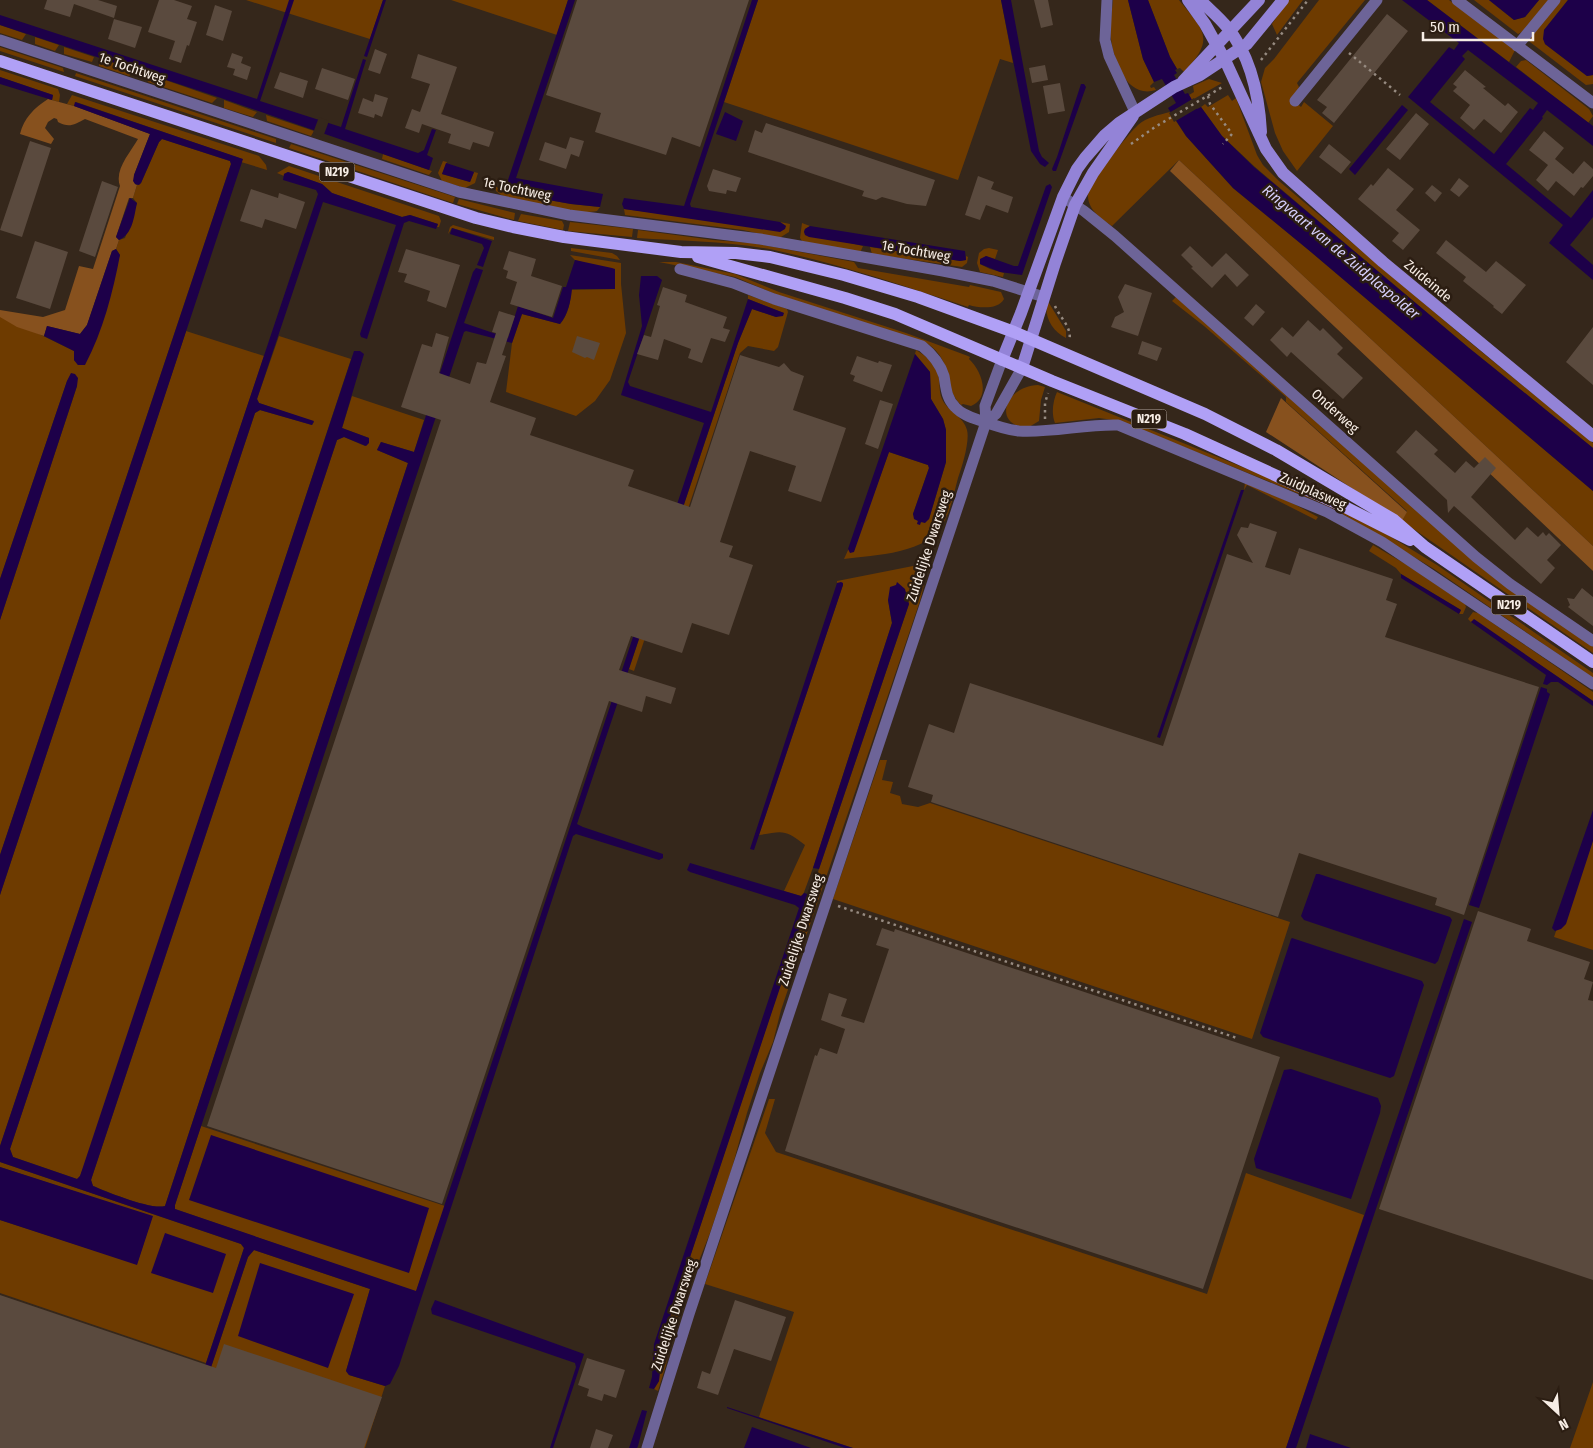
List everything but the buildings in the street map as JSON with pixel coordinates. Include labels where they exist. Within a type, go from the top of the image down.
[{"type":"main road","name":"N219","points":[[0,61],[476,218],[564,237],[681,252],[736,253],[770,257],[835,272],[918,297],[1031,340]]},
{"type":"main road","name":"N219","points":[[681,252],[878,309],[956,339],[1022,368]]},
{"type":"main road","name":"Zuidplasweg","points":[[1031,340],[1205,414],[1276,450],[1394,520],[1425,547],[1593,662]]},
{"type":"main road","name":"Zuidplasweg","points":[[1022,368],[1185,434],[1274,473],[1345,506],[1425,547]]},
{"type":"street","points":[[1107,0],[1105,40],[1109,56],[1136,112]]},
{"type":"street","name":"Zuideinde","points":[[1188,0],[1205,24],[1225,60],[1253,123],[1261,134]]},
{"type":"street","name":"Zuideinde","points":[[1200,0],[1230,31],[1242,49],[1259,110],[1261,134],[1266,148],[1278,168],[1304,194],[1383,262],[1593,436]]},
{"type":"street","points":[[1173,88],[1259,0]]},
{"type":"street","points":[[1173,88],[1200,75],[1242,49],[1283,0]]},
{"type":"street","points":[[1295,101],[1377,0]]},
{"type":"street","points":[[1457,0],[1517,46],[1590,97]]},
{"type":"street","points":[[1517,46],[1555,0]]},
{"type":"street","name":"1e Tochtweg","points":[[0,40],[459,192],[569,215],[760,239],[943,271],[993,281],[1044,297]]},
{"type":"street","name":"Zuidelijke Dwarsweg","points":[[647,1448],[692,1305],[986,422],[985,406],[1063,197],[1077,169],[1099,141],[1119,123],[1173,88]]},
{"type":"street","name":"Zuidelijke Dwarsweg","points":[[986,422],[996,414],[1022,368],[1075,205],[1093,173],[1136,112]]},
{"type":"street","name":"Onderweg","points":[[1063,197],[1115,236],[1476,557],[1510,584],[1593,641]]},
{"type":"street","points":[[680,269],[733,283],[774,299],[922,346],[932,354],[940,367],[944,376],[945,391],[955,407],[965,415],[986,422]]},
{"type":"street","name":"Zuidplasweg","points":[[986,422],[1018,431],[1097,424],[1118,425],[1327,512],[1382,542],[1593,684]]},
{"type":"path","points":[[1249,70],[1270,50],[1308,0]]},
{"type":"path","points":[[1340,46],[1400,95]]},
{"type":"path","points":[[1148,132],[1234,80]]},
{"type":"path","points":[[1208,96],[1210,104],[1232,134],[1222,144]]},
{"type":"path","points":[[827,902],[1237,1038]]},
{"type":"shaded area","points":[[246,0],[383,0],[370,39]]},
{"type":"shaded area","points":[[451,0],[568,0],[557,35]]},
{"type":"shaded area","points":[[758,0],[1001,0],[1013,63],[1000,59],[958,180],[724,102]]},
{"type":"shaded area","points":[[1113,0],[1128,0],[1143,59],[1154,82],[1150,86],[1156,90],[1146,91],[1137,89],[1130,84],[1119,68],[1110,34]]},
{"type":"shaded area","points":[[1148,0],[1179,0],[1200,27],[1203,42],[1200,51],[1184,72],[1180,68],[1177,69],[1170,57]]},
{"type":"shaded area","points":[[1288,0],[1303,0],[1277,35],[1272,24]]},
{"type":"shaded area","points":[[1319,0],[1365,0],[1297,83],[1299,87],[1293,100],[1301,107],[1304,102],[1333,126],[1297,171],[1283,151],[1275,133],[1261,82],[1265,68]]},
{"type":"shaded area","points":[[1427,0],[1449,0],[1515,50],[1509,62]]},
{"type":"shaded area","points":[[1474,0],[1489,0],[1514,20],[1525,17],[1539,0],[1550,0],[1524,31],[1518,34]]},
{"type":"shaded area","points":[[1560,0],[1568,0],[1544,30],[1545,44],[1587,76],[1593,75],[1593,84],[1586,85],[1530,42],[1531,36]]},
{"type":"shaded area","points":[[0,25],[26,34],[22,40],[0,33]]},
{"type":"shaded area","points":[[35,37],[59,45],[55,51],[35,44]]},
{"type":"shaded area","points":[[0,47],[63,68],[64,72],[0,51]]},
{"type":"shaded area","points":[[64,47],[94,57],[92,62],[64,54]]},
{"type":"shaded area","points":[[99,58],[136,70],[129,76],[99,66]]},
{"type":"shaded area","points":[[1526,60],[1589,109],[1593,116],[1588,123],[1516,67],[1521,61]]},
{"type":"shaded area","points":[[0,70],[58,89],[60,95],[59,102],[52,100],[53,95],[0,77]]},
{"type":"shaded area","points":[[76,73],[276,139],[276,143],[75,76]]},
{"type":"shaded area","points":[[145,73],[217,98],[212,103],[148,82]]},
{"type":"shaded area","points":[[1209,79],[1222,83],[1192,100],[1189,95],[1194,92],[1193,86]]},
{"type":"shaded area","points":[[72,95],[259,156],[266,165],[267,170],[241,162],[242,159],[76,102],[74,106],[67,104]]},
{"type":"shaded area","points":[[1228,95],[1232,101],[1236,98],[1257,155],[1263,165],[1279,181],[1472,344],[1593,443],[1593,448],[1469,348],[1255,167],[1222,136],[1201,107],[1205,104],[1208,107]]},
{"type":"shaded area","points":[[48,99],[74,106],[150,134],[134,175],[135,184],[137,185],[133,198],[129,198],[116,237],[119,240],[116,249],[112,251],[87,325],[80,334],[47,326],[44,336],[17,327],[0,317],[0,310],[43,317],[65,310],[79,266],[93,269],[120,186],[119,174],[121,168],[138,139],[85,119],[68,125],[58,122],[54,118],[48,122],[45,128],[54,139],[51,144],[20,134],[30,114]]},
{"type":"shaded area","points":[[224,100],[257,112],[253,117],[224,108]]},
{"type":"shaded area","points":[[1170,112],[1186,136],[1233,188],[1593,491],[1593,546],[1179,160],[1112,226],[1097,214],[1089,202],[1089,191],[1109,160],[1138,125],[1149,118]]},
{"type":"shaded area","points":[[266,115],[314,131],[311,136],[267,121]]},
{"type":"shaded area","points":[[162,139],[230,161],[231,164],[0,855],[0,620],[77,386],[71,374],[0,579],[0,315],[74,351],[74,360],[78,365],[120,255],[116,249],[119,240],[125,238],[137,203],[133,198],[137,185],[141,183]]},
{"type":"shaded area","points":[[291,144],[455,197],[453,203],[289,148]]},
{"type":"shaded area","points":[[383,154],[432,171],[429,175],[382,159]]},
{"type":"shaded area","points":[[1179,160],[1593,546],[1593,571],[1170,171]]},
{"type":"shaded area","points":[[443,161],[447,162],[442,174],[470,182],[474,172],[478,173],[475,183],[465,188],[442,181],[438,173]]},
{"type":"shaded area","points":[[289,166],[439,216],[441,221],[439,227],[437,227],[438,224],[410,215],[402,217],[332,193],[322,184],[288,172],[284,176],[277,173]]},
{"type":"shaded area","points":[[495,186],[504,192],[571,204],[600,207],[597,211],[586,212],[549,208],[501,195],[496,191]]},
{"type":"shaded area","points":[[459,199],[515,213],[514,220],[457,204]]},
{"type":"shaded area","points":[[624,209],[786,226],[780,222],[790,224],[789,232],[781,237],[774,237],[743,230],[625,215]]},
{"type":"shaded area","points":[[521,214],[562,221],[564,225],[563,230],[518,221]]},
{"type":"shaded area","points":[[570,222],[633,229],[632,237],[568,231]]},
{"type":"shaded area","points":[[802,223],[810,226],[804,232],[863,246],[860,253],[802,241],[800,238]]},
{"type":"shaded area","points":[[453,225],[494,237],[494,240],[452,228],[448,234],[450,227]]},
{"type":"shaded area","points":[[638,230],[752,243],[854,262],[858,268],[969,287],[970,285],[1001,292],[1004,299],[993,307],[969,305],[968,307],[872,276],[774,250],[706,242],[637,238]]},
{"type":"shaded area","points":[[870,247],[960,261],[966,260],[966,256],[968,257],[967,263],[962,267],[872,254]]},
{"type":"shaded area","points":[[571,248],[612,253],[620,260],[571,251]]},
{"type":"shaded area","points":[[989,248],[998,250],[995,259],[986,256],[980,264],[1004,273],[1003,277],[980,272],[977,263],[979,253]]},
{"type":"shaded area","points":[[570,255],[621,263],[626,333],[610,380],[595,401],[576,416],[506,392],[512,343],[522,314],[560,324],[568,308],[571,290],[615,289],[582,262],[575,260]]},
{"type":"shaded area","points":[[659,262],[676,262],[735,274],[779,292],[906,333],[968,356],[980,376],[983,390],[981,396],[971,406],[961,405],[955,398],[942,359],[928,344],[775,294],[735,277]]},
{"type":"shaded area","points":[[748,295],[787,309],[788,312],[778,347],[774,351],[748,346],[740,353],[634,671],[629,669],[738,343],[752,309],[776,317],[784,313],[748,299]]},
{"type":"shaded area","points":[[1176,297],[1433,524],[1593,646],[1593,653],[1402,521],[1407,511],[1286,402],[1286,397],[1172,301]]},
{"type":"shaded area","points":[[1047,302],[1066,331],[1066,338],[1057,332],[1050,323],[1046,308]]},
{"type":"shaded area","points":[[186,331],[264,356],[0,1146],[0,895]]},
{"type":"shaded area","points":[[279,336],[351,359],[87,1159],[77,1179],[13,1157],[10,1149],[255,413],[260,410],[312,425],[314,422],[259,403],[257,399]]},
{"type":"shaded area","points":[[916,350],[934,366],[938,374],[943,401],[960,418],[967,430],[965,454],[950,506],[944,522],[937,533],[914,547],[885,554],[844,559],[874,493],[889,452],[928,465],[929,468],[913,514],[918,521],[917,524],[929,519],[946,462],[946,430],[943,419],[931,399],[930,372],[915,354]]},
{"type":"shaded area","points":[[1038,385],[1045,387],[1041,400],[1039,421],[1029,427],[1018,426],[1010,421],[1006,407],[1016,393],[1026,387]]},
{"type":"shaded area","points":[[1057,392],[1297,489],[1373,526],[1437,565],[1593,673],[1593,678],[1434,569],[1336,510],[1120,421],[1099,418],[1055,423],[1053,407]]},
{"type":"shaded area","points":[[352,396],[424,420],[414,452],[381,442],[377,450],[408,463],[165,1206],[158,1207],[140,1203],[93,1186],[91,1180],[337,440],[344,437],[365,446],[369,438],[342,428]]},
{"type":"shaded area","points":[[1281,398],[1407,512],[1402,521],[1266,432]]},
{"type":"shaded area","points":[[1245,483],[1294,504],[1318,517],[1316,520],[1247,485],[1244,490]]},
{"type":"shaded area","points":[[1373,545],[1407,565],[1465,604],[1466,607],[1463,614],[1459,614],[1461,610],[1401,574],[1396,568],[1369,551]]},
{"type":"shaded area","points":[[913,566],[922,572],[924,581],[920,601],[781,1010],[773,1042],[760,1073],[732,1168],[710,1233],[685,1296],[670,1342],[666,1365],[658,1391],[654,1389],[659,1381],[663,1338],[909,604],[899,586],[896,585],[888,600],[892,623],[814,865],[803,895],[784,891],[805,845],[784,832],[759,835],[843,585],[843,583],[837,583],[837,581]]},
{"type":"shaded area","points":[[1473,612],[1478,613],[1593,692],[1593,701],[1474,620],[1471,622],[1468,619]]},
{"type":"shaded area","points":[[880,760],[887,760],[882,780],[893,782],[890,793],[900,796],[902,804],[918,807],[930,803],[1290,922],[1252,1039],[833,899]]},
{"type":"shaded area","points":[[1593,832],[1593,950],[1554,937],[1580,860]]},
{"type":"shaded area","points":[[769,1099],[775,1099],[765,1133],[776,1152],[1207,1294],[1246,1173],[1364,1215],[1286,1448],[853,1448],[759,1417],[794,1312],[705,1284]]},
{"type":"shaded area","points":[[201,1126],[445,1206],[416,1292],[175,1209]]},
{"type":"shaded area","points":[[0,1162],[241,1244],[244,1248],[206,1363],[0,1293],[0,1220],[137,1264],[152,1217],[0,1167]]},
{"type":"shaded area","points":[[254,1250],[370,1289],[346,1371],[349,1375],[385,1386],[365,1448],[184,1448],[248,1257]]},
{"type":"shaded area","points":[[1593,1382],[1593,1448],[1570,1448]]},
{"type":"water","points":[[289,0],[294,0],[260,101],[341,127],[363,59],[366,60],[345,129],[418,153],[424,150],[432,129],[436,130],[427,155],[433,158],[429,170],[218,97],[0,25],[0,15],[257,99]]},
{"type":"water","points":[[383,0],[386,0],[367,57],[364,56]]},
{"type":"water","points":[[568,0],[575,0],[516,178],[603,194],[600,207],[571,204],[504,192]]},
{"type":"water","points":[[752,0],[758,0],[690,204],[691,207],[780,222],[786,226],[785,229],[780,232],[624,209],[622,204],[624,198],[684,206]]},
{"type":"water","points":[[1001,0],[1011,0],[1039,151],[1042,157],[1049,163],[1045,167],[1040,164],[1031,151]]},
{"type":"water","name":"Ringvaart van de Zuidplaspolder","points":[[1128,0],[1148,0],[1170,57],[1177,69],[1175,70],[1177,73],[1174,75],[1185,94],[1188,93],[1197,109],[1201,107],[1222,136],[1254,167],[1469,348],[1593,448],[1593,491],[1233,188],[1186,136],[1168,108],[1176,103],[1162,79],[1154,82],[1143,59]]},
{"type":"water","points":[[1402,0],[1427,0],[1593,126],[1593,146],[1547,110],[1543,118],[1506,164],[1571,218],[1593,190],[1593,217],[1570,245],[1593,265],[1593,280],[1549,243],[1563,225],[1408,97],[1449,47],[1454,50],[1459,43]],"holes":[[[1468,50],[1538,103],[1533,110],[1530,108],[1494,154],[1430,102],[1465,59],[1462,56]]]},
{"type":"water","points":[[1489,0],[1539,0],[1525,17],[1514,20]]},
{"type":"water","points":[[1568,0],[1593,0],[1593,75],[1587,76],[1545,44],[1543,39],[1544,30]]},
{"type":"water","points":[[0,77],[53,95],[52,100],[0,84]]},
{"type":"water","points":[[1081,84],[1084,84],[1086,87],[1056,171],[1053,171],[1052,169]]},
{"type":"water","points":[[75,102],[243,159],[0,895],[0,855],[231,164],[230,161],[162,139],[141,183],[139,185],[135,184],[133,181],[134,175],[150,134],[74,106]]},
{"type":"water","points":[[1402,105],[1408,110],[1355,175],[1349,169]]},
{"type":"water","points":[[725,112],[743,121],[736,141],[716,134]]},
{"type":"water","points":[[446,163],[474,172],[470,182],[442,174]]},
{"type":"water","points":[[288,172],[322,184],[332,193],[402,217],[410,215],[438,224],[436,229],[409,221],[404,223],[367,339],[361,337],[360,334],[396,225],[323,202],[257,399],[259,403],[314,421],[312,425],[260,410],[255,413],[10,1149],[13,1157],[77,1179],[80,1176],[354,351],[360,351],[364,354],[342,428],[369,438],[369,443],[366,446],[344,437],[337,440],[91,1180],[93,1186],[140,1203],[158,1207],[165,1206],[408,463],[377,450],[381,442],[414,452],[473,272],[476,268],[483,270],[464,323],[508,338],[518,306],[553,318],[563,287],[566,287],[575,260],[615,269],[615,289],[572,289],[567,312],[560,324],[522,314],[512,343],[464,332],[175,1205],[175,1209],[416,1291],[704,423],[621,395],[642,326],[639,295],[641,276],[657,276],[662,280],[628,382],[630,386],[711,412],[748,299],[784,313],[783,316],[776,317],[752,309],[738,343],[577,824],[663,854],[663,858],[659,860],[576,834],[573,836],[399,1366],[390,1384],[385,1386],[349,1375],[346,1371],[370,1289],[254,1250],[248,1257],[184,1448],[178,1448],[244,1248],[241,1244],[0,1162],[0,1146],[318,194],[316,190],[283,180],[284,174]]},
{"type":"water","points":[[1050,184],[1052,187],[1022,275],[1000,272],[980,264],[980,259],[986,256],[1018,266],[1046,186]]},
{"type":"water","points":[[130,198],[137,203],[134,219],[127,234],[119,240],[116,237]]},
{"type":"water","points":[[810,226],[965,251],[966,260],[960,261],[809,237],[804,232]]},
{"type":"water","points":[[452,228],[492,241],[483,267],[477,265],[484,248],[482,244],[450,234]]},
{"type":"water","points":[[116,249],[120,255],[111,297],[102,325],[85,365],[78,365],[74,360],[74,351],[44,336],[47,326],[80,334],[87,325],[112,251]]},
{"type":"water","points":[[915,354],[930,372],[931,399],[943,419],[946,430],[946,462],[929,519],[925,523],[921,522],[920,525],[917,524],[918,521],[914,519],[913,514],[929,468],[928,465],[889,452],[854,552],[850,553],[848,549]]},
{"type":"water","points":[[71,373],[75,374],[78,378],[77,386],[0,620],[0,579]]},
{"type":"water","points":[[1241,490],[1244,490],[1160,738],[1157,737]]},
{"type":"water","points":[[1401,574],[1461,610],[1459,614],[1401,578]]},
{"type":"water","points":[[841,582],[843,585],[754,850],[750,849],[837,583]]},
{"type":"water","points":[[897,582],[905,589],[909,604],[819,869],[813,868],[892,623],[888,600],[890,587],[896,585]]},
{"type":"water","points":[[1474,619],[1593,701],[1593,706],[1558,682],[1551,682],[1547,685],[1543,684],[1546,675],[1471,622]]},
{"type":"water","points":[[1541,687],[1547,689],[1547,692],[1550,694],[1479,908],[1469,905]]},
{"type":"water","points":[[1593,810],[1593,841],[1566,924],[1561,929],[1555,931],[1552,928]]},
{"type":"water","points":[[690,863],[801,896],[804,893],[811,895],[663,1338],[659,1381],[654,1389],[649,1388],[652,1377],[654,1344],[799,908],[795,905],[690,872],[687,870]]},
{"type":"water","points":[[1316,874],[1450,917],[1452,920],[1438,961],[1435,964],[1304,920],[1301,916]]},
{"type":"water","points":[[1464,919],[1472,922],[1296,1448],[1286,1448]]},
{"type":"water","points":[[1292,938],[1422,981],[1424,985],[1394,1076],[1390,1078],[1263,1037],[1260,1033]]},
{"type":"water","points":[[1291,1069],[1378,1098],[1381,1106],[1380,1113],[1351,1199],[1256,1168],[1254,1159],[1284,1070]]},
{"type":"water","points":[[211,1135],[429,1208],[409,1273],[189,1200]]},
{"type":"water","points":[[0,1167],[153,1216],[137,1265],[0,1220]]},
{"type":"water","points":[[165,1233],[226,1254],[213,1293],[151,1273]]},
{"type":"water","points":[[260,1263],[354,1294],[328,1368],[238,1336]]},
{"type":"water","points":[[435,1300],[584,1354],[553,1448],[550,1448],[576,1367],[575,1363],[432,1314],[431,1309]]},
{"type":"water","points":[[727,1407],[853,1448],[845,1448]]},
{"type":"water","points":[[642,1410],[647,1411],[638,1446],[637,1448],[629,1448]]},
{"type":"water","points":[[752,1427],[811,1448],[744,1448]]},
{"type":"water","points":[[1310,1434],[1351,1448],[1306,1448]]},
{"type":"pier","points":[[1194,98],[1198,106],[1203,105],[1174,122],[1169,113]]},
{"type":"pier","points":[[319,117],[329,121],[323,137],[313,133]]}]
